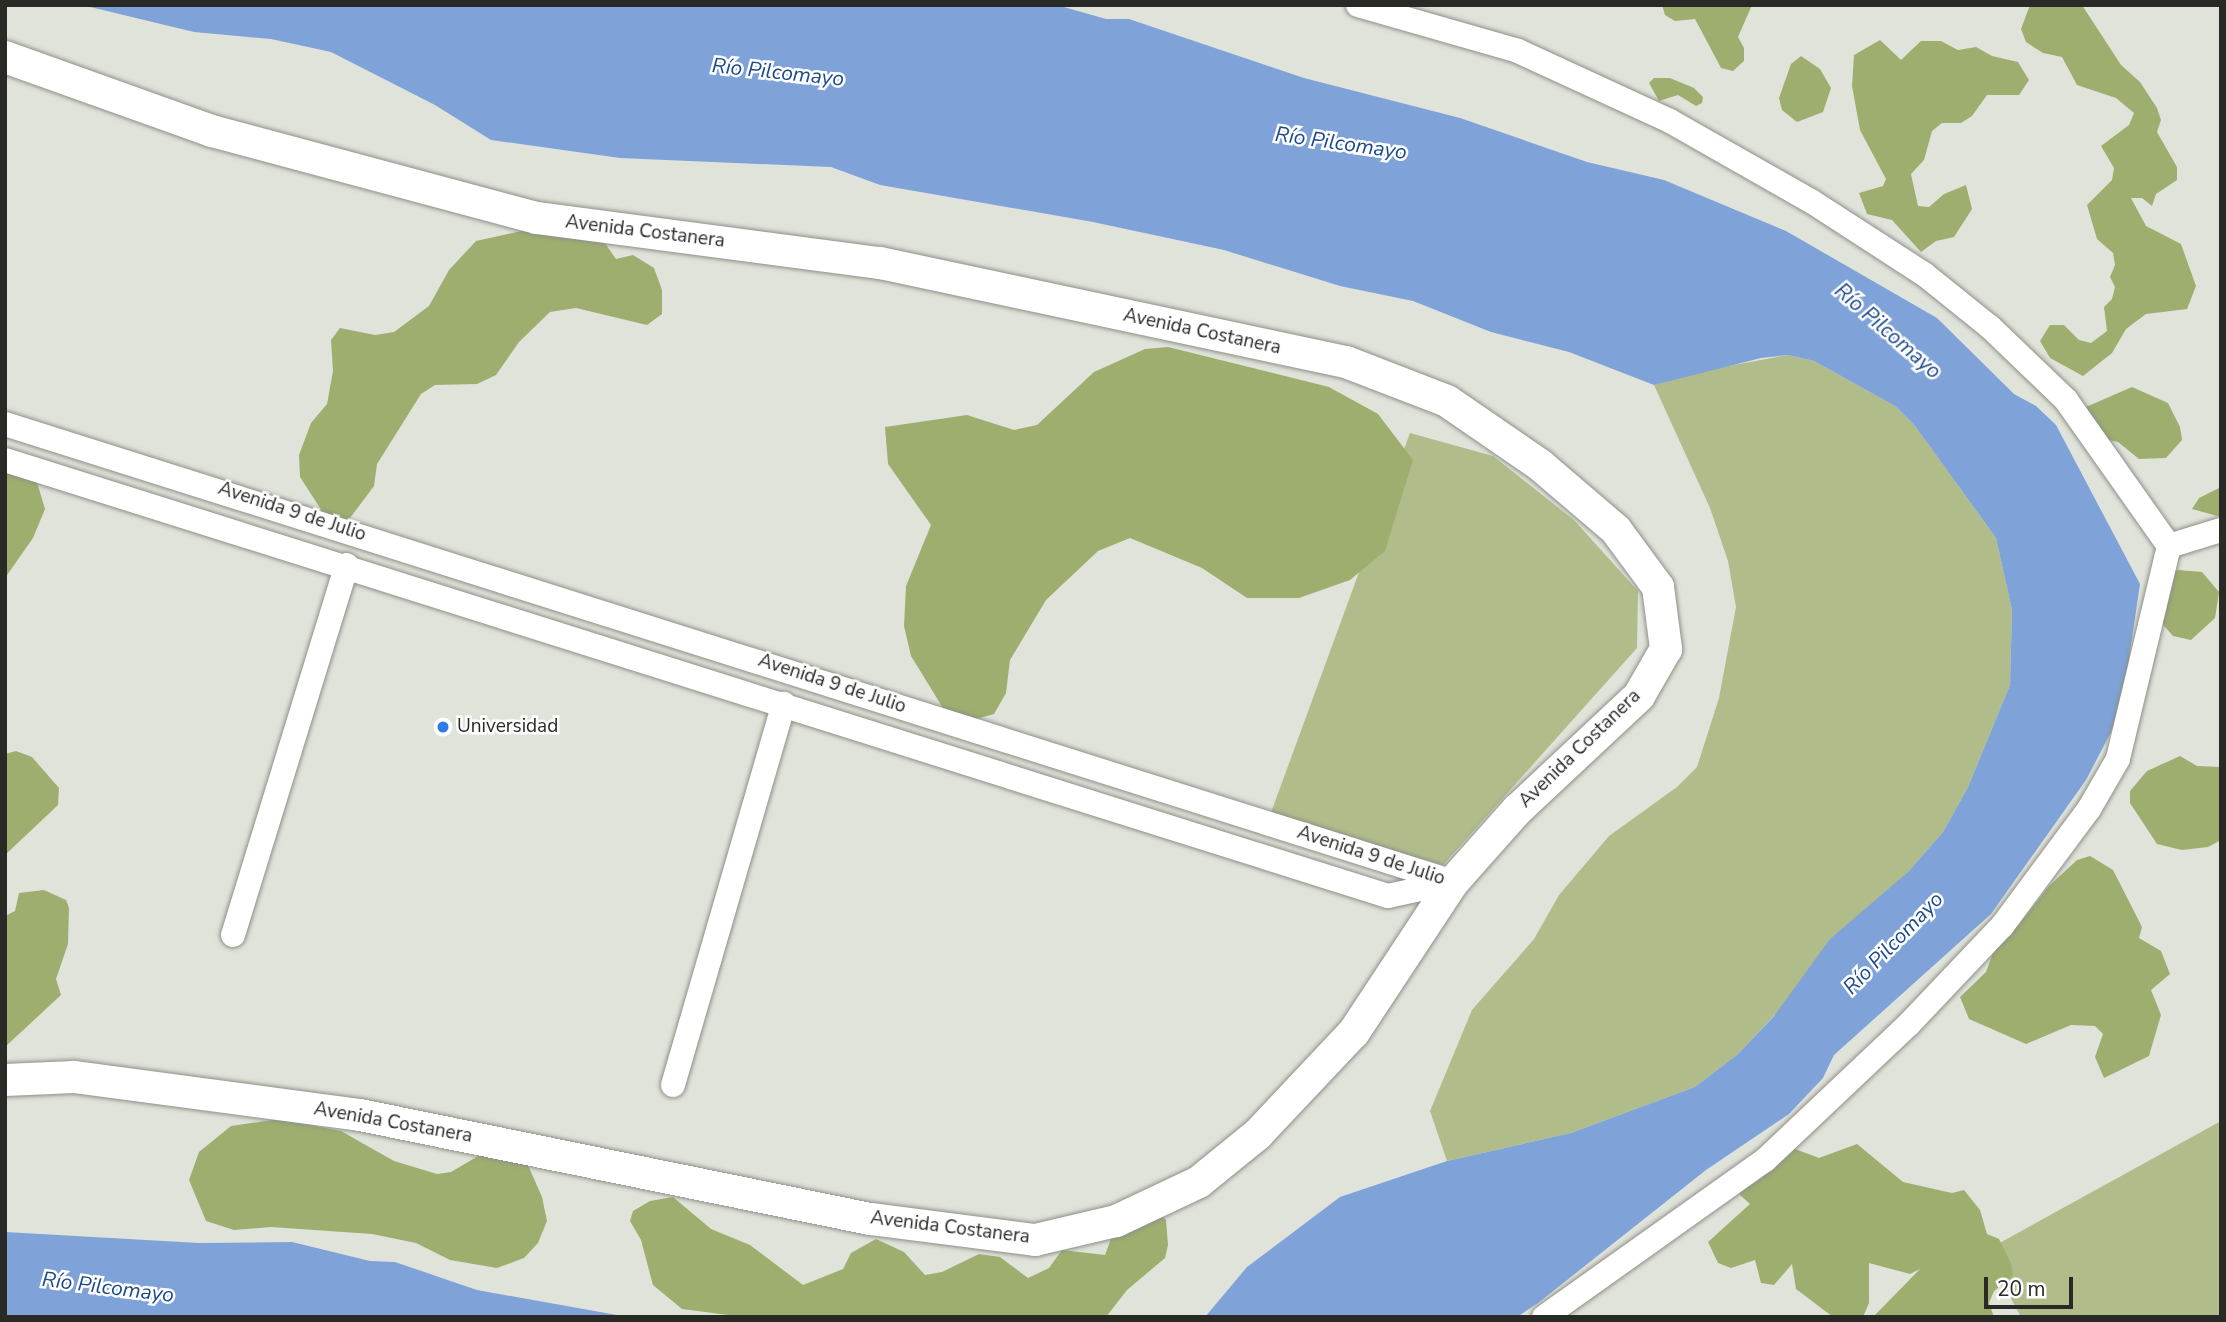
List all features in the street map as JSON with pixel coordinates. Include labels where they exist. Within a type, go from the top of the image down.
[{"type":"street","points":[[1357,5],[1518,51],[1670,121],[1811,201],[1924,274],[1990,327],[2066,400],[2169,546],[2118,759],[2089,809],[2002,926],[1909,1024],[1765,1160],[1544,1317]]},
{"type":"street","name":"Avenida Costanera","points":[[5,57],[212,131],[537,218],[880,263],[1346,362],[1447,401],[1540,464],[1616,530],[1658,587],[1666,649],[1639,696],[1517,810],[1453,882],[1354,1031],[1258,1134],[1199,1182],[1128,1216],[1035,1240],[870,1219],[360,1115],[74,1077],[5,1080]]},
{"type":"street","name":"Avenida 9 de Julio","points":[[5,424],[1453,882]]},
{"type":"street","name":"Avenida 9 de Julio","points":[[5,460],[347,565],[1388,896],[1453,882]]},
{"type":"street","points":[[2169,546],[2221,530]]},
{"type":"street","points":[[233,934],[347,565]]},
{"type":"street","points":[[558,632],[568,600]]},
{"type":"street","points":[[673,1085],[784,704]]},
{"type":"green space","points":[[1662,5],[1752,5],[1738,37],[1744,48],[1744,61],[1733,71],[1721,68],[1695,19],[1675,21],[1665,15]]},
{"type":"green space","points":[[2030,5],[2082,5],[2121,65],[2140,82],[2157,108],[2161,120],[2157,132],[2177,167],[2177,180],[2156,194],[2152,206],[2142,198],[2131,198],[2146,226],[2181,244],[2196,286],[2187,309],[2146,314],[2126,329],[2112,353],[2083,376],[2050,358],[2040,341],[2050,325],[2064,325],[2079,340],[2091,343],[2107,331],[2104,307],[2112,299],[2115,287],[2110,277],[2115,265],[2113,253],[2097,239],[2087,205],[2112,180],[2114,168],[2101,146],[2129,125],[2134,113],[2116,98],[2077,85],[2062,57],[2043,53],[2026,42],[2021,29]]},
{"type":"green space","points":[[1880,40],[1901,60],[1921,41],[1941,41],[1958,50],[1976,47],[1992,56],[2018,62],[2029,80],[2019,95],[1987,95],[1972,116],[1961,123],[1942,123],[1932,131],[1924,160],[1911,174],[1918,206],[1929,207],[1944,194],[1966,185],[1972,209],[1954,237],[1936,241],[1921,252],[1892,220],[1867,214],[1859,193],[1883,186],[1886,179],[1860,130],[1852,86],[1854,55]]},
{"type":"green space","points":[[1801,56],[1820,69],[1831,88],[1823,112],[1797,122],[1782,110],[1779,98],[1791,64]]},
{"type":"green space","points":[[1654,78],[1670,78],[1694,88],[1703,97],[1702,103],[1696,106],[1678,95],[1659,101],[1649,83]]},
{"type":"green space","points":[[531,229],[604,242],[616,259],[633,255],[654,268],[662,290],[662,314],[647,325],[576,308],[550,312],[519,342],[496,375],[477,384],[435,385],[421,394],[377,464],[374,486],[347,522],[329,522],[300,477],[299,455],[311,423],[327,404],[333,371],[331,340],[340,328],[375,335],[394,332],[429,306],[449,270],[476,241]]},
{"type":"green space","points":[[1168,347],[1329,387],[1378,414],[1413,460],[1385,551],[1350,580],[1299,598],[1247,598],[1202,568],[1130,538],[1098,551],[1046,600],[1010,660],[1006,693],[994,714],[973,720],[946,713],[911,656],[904,626],[906,586],[931,525],[888,464],[885,427],[967,415],[1014,430],[1037,425],[1094,372],[1145,349]]},
{"type":"green space","points":[[1788,355],[1814,361],[1895,406],[1915,426],[1996,538],[2012,610],[2010,685],[1968,787],[1943,832],[1908,872],[1738,1054],[1695,1087],[1571,1133],[1447,1161],[1430,1111],[1472,1010],[1534,939],[1559,895],[1609,836],[1677,787],[1697,767],[1719,698],[1736,607],[1728,561],[1710,508],[1654,385],[1712,369]]},
{"type":"green space","points":[[2132,387],[2168,403],[2180,427],[2182,440],[2166,458],[2139,459],[2118,442],[2099,438],[2079,410]]},
{"type":"green space","points":[[1410,433],[1493,456],[1574,520],[1638,591],[1637,648],[1443,865],[1269,818]]},
{"type":"green space","points":[[5,457],[33,469],[45,509],[33,538],[5,578]]},
{"type":"green space","points":[[2221,487],[2221,517],[2192,509],[2199,498]]},
{"type":"green space","points":[[2178,570],[2202,572],[2219,592],[2215,618],[2191,640],[2173,636],[2159,620],[2172,573]]},
{"type":"green space","points":[[16,751],[32,757],[59,788],[58,805],[5,855],[5,754]]},
{"type":"green space","points":[[2180,756],[2197,766],[2221,767],[2221,840],[2208,847],[2182,850],[2157,844],[2130,803],[2130,791],[2147,771]]},
{"type":"green space","points":[[2090,856],[2113,870],[2142,927],[2139,938],[2161,951],[2170,974],[2151,990],[2161,1015],[2149,1056],[2104,1078],[2095,1057],[2103,1034],[2095,1026],[2071,1025],[2026,1044],[1969,1019],[1960,997],[1986,972],[1998,939],[2018,926],[2049,886],[2077,860]]},
{"type":"green space","points":[[44,890],[66,900],[69,908],[68,944],[56,979],[61,995],[5,1047],[5,916],[15,911],[19,893]]},
{"type":"green space","points":[[279,1119],[341,1131],[394,1161],[437,1174],[451,1172],[480,1155],[527,1163],[542,1197],[547,1221],[538,1243],[524,1258],[497,1268],[450,1260],[416,1243],[372,1234],[271,1227],[234,1230],[206,1221],[189,1180],[199,1152],[231,1126]]},
{"type":"green space","points":[[2221,1121],[2221,1317],[2021,1317],[1985,1251]]},
{"type":"green space","points":[[1782,1144],[1819,1158],[1857,1144],[1903,1182],[1952,1193],[1964,1190],[1980,1210],[1987,1234],[1999,1239],[2011,1263],[2013,1276],[1994,1291],[1989,1303],[1994,1317],[1873,1317],[1920,1269],[1910,1274],[1869,1263],[1869,1303],[1863,1317],[1833,1317],[1796,1289],[1792,1264],[1774,1285],[1761,1283],[1755,1260],[1731,1268],[1718,1263],[1708,1242],[1750,1204],[1740,1195],[1738,1184],[1746,1159],[1757,1150]]},
{"type":"green space","points":[[673,1197],[711,1229],[750,1245],[803,1285],[843,1269],[851,1253],[876,1239],[904,1252],[925,1275],[942,1272],[979,1254],[1000,1257],[1028,1278],[1049,1268],[1062,1250],[1105,1255],[1112,1236],[1161,1215],[1166,1220],[1168,1245],[1165,1258],[1127,1290],[1106,1317],[743,1317],[682,1309],[653,1285],[641,1240],[630,1221],[633,1211],[650,1201]]},
{"type":"water","name":"Río Pilcomayo","points":[[82,5],[1057,5],[1106,19],[1129,19],[1304,78],[1460,118],[1587,162],[1664,180],[1786,231],[1937,318],[2014,394],[2036,406],[2056,425],[2140,584],[2121,713],[2086,780],[1991,914],[1834,1055],[1823,1078],[1789,1114],[1706,1170],[1517,1317],[1205,1317],[1247,1267],[1340,1197],[1447,1161],[1571,1133],[1695,1087],[1738,1054],[1774,1016],[1830,939],[1908,872],[1943,832],[1968,787],[2010,685],[2012,610],[1996,538],[1915,426],[1895,406],[1814,361],[1788,355],[1761,358],[1654,385],[1569,352],[1491,332],[1413,301],[1340,286],[1224,250],[1093,222],[880,185],[831,167],[620,158],[491,140],[435,105],[331,52],[271,39],[194,32]]},
{"type":"water","name":"Río Pilcomayo","points":[[5,1232],[199,1243],[292,1242],[370,1261],[395,1262],[477,1290],[628,1317],[5,1317]]},
{"type":"place","name":"Universidad","points":[[443,727]]}]
